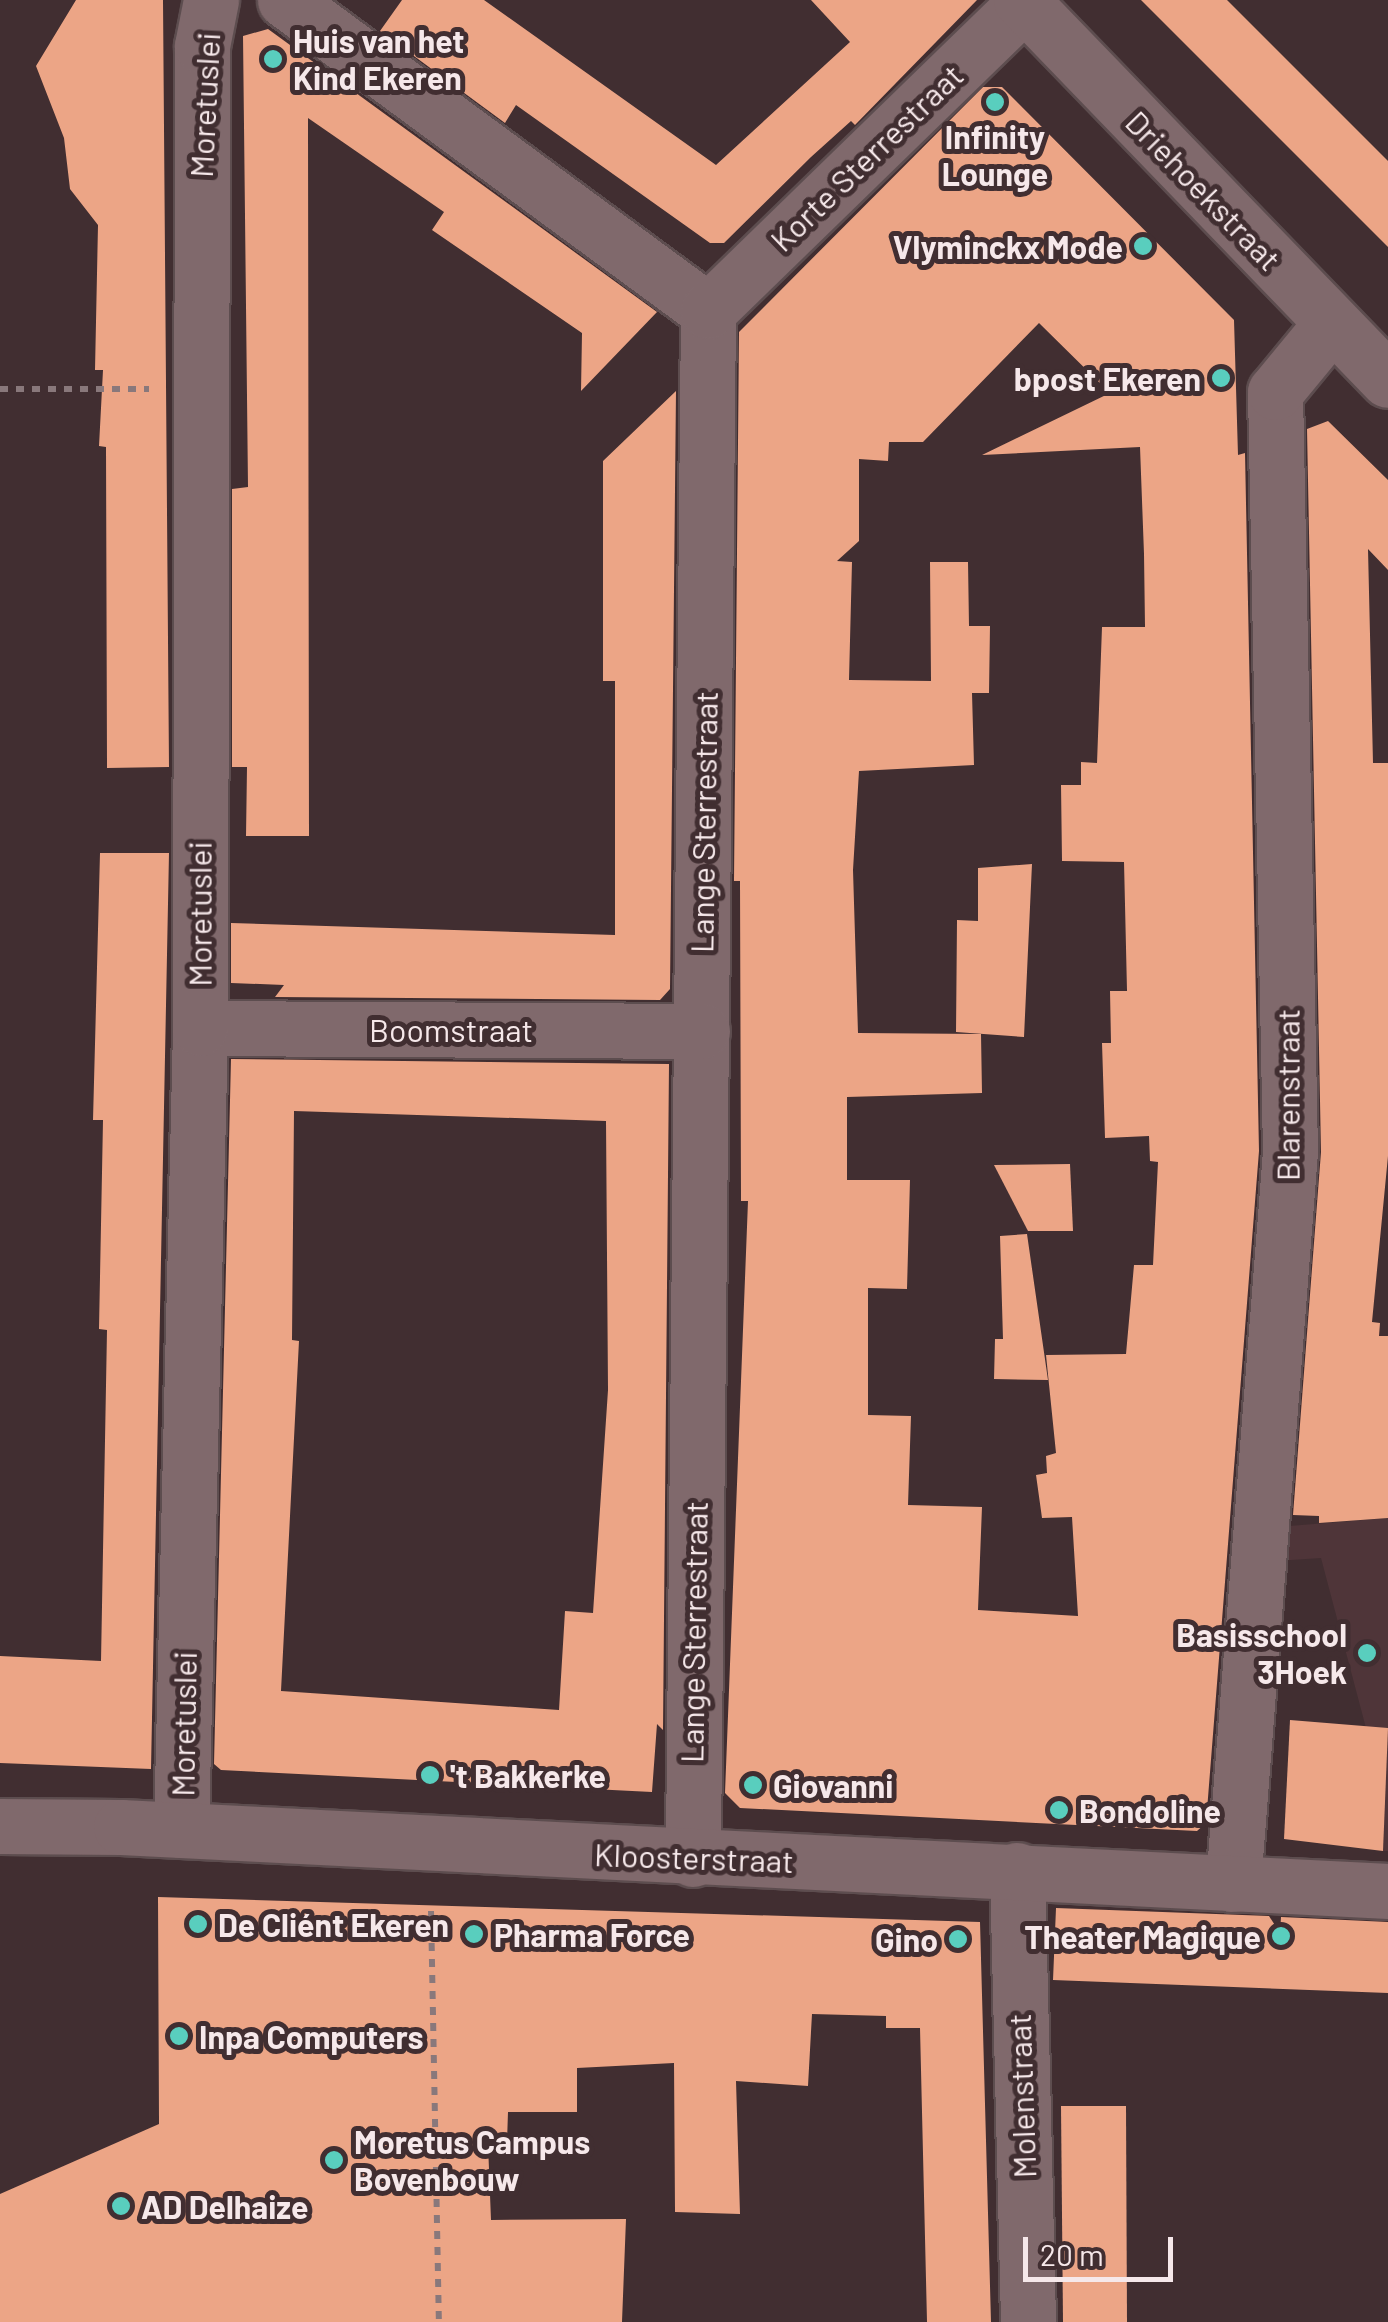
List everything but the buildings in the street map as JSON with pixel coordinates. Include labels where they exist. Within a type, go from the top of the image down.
[{"type":"street","name":"Moretuslei","points":[[181,1830],[200,1028],[197,389],[202,46],[211,0]]},
{"type":"street","points":[[285,0],[708,311]]},
{"type":"street","name":"Korte Sterrestraat","points":[[708,311],[1024,1]]},
{"type":"street","name":"Driehoekstraat","points":[[1024,1],[1388,380]]},
{"type":"street","name":"Lange Sterrestraat","points":[[693,1859],[708,311]]},
{"type":"street","name":"Blarenstraat","points":[[1233,1884],[1290,1152],[1275,392],[1332,324]]},
{"type":"street","name":"Boomstraat","points":[[200,1028],[702,1031]]},
{"type":"street","name":"Kloosterstraat","points":[[0,1826],[181,1830],[1388,1892]]},
{"type":"street","name":"Molenstraat","points":[[1017,1870],[1028,2322]]},
{"type":"path","points":[[0,389],[197,389]]},
{"type":"path","points":[[431,1912],[439,2322]]},
{"type":"shaded area","name":"Basisschool 3Hoek","points":[[1388,1518],[1388,1851],[1383,1851],[1384,1796],[1321,1558],[1276,1561],[1277,1527]]},
{"type":"place","name":"Huis van het Kind Ekeren","points":[[273,59]]},
{"type":"place","name":"Infinity Lounge","points":[[995,102]]},
{"type":"place","name":"Vlyminckx Mode","points":[[1143,246]]},
{"type":"place","name":"bpost Ekeren","points":[[1221,378]]},
{"type":"place","name":"Basisschool 3Hoek","points":[[1367,1653]]},
{"type":"place","name":"'t Bakkerke","points":[[430,1775]]},
{"type":"place","name":"Giovanni","points":[[753,1785]]},
{"type":"place","name":"Bondoline","points":[[1059,1810]]},
{"type":"place","name":"De Cliént Ekeren","points":[[198,1924]]},
{"type":"place","name":"Pharma Force","points":[[474,1934]]},
{"type":"place","name":"Theater Magique","points":[[1281,1936]]},
{"type":"place","name":"Gino","points":[[958,1939]]},
{"type":"place","name":"Inpa Computers","points":[[179,2036]]},
{"type":"place","name":"Moretus Campus Bovenbouw","points":[[334,2160]]},
{"type":"place","name":"AD Delhaize","points":[[121,2206]]}]
